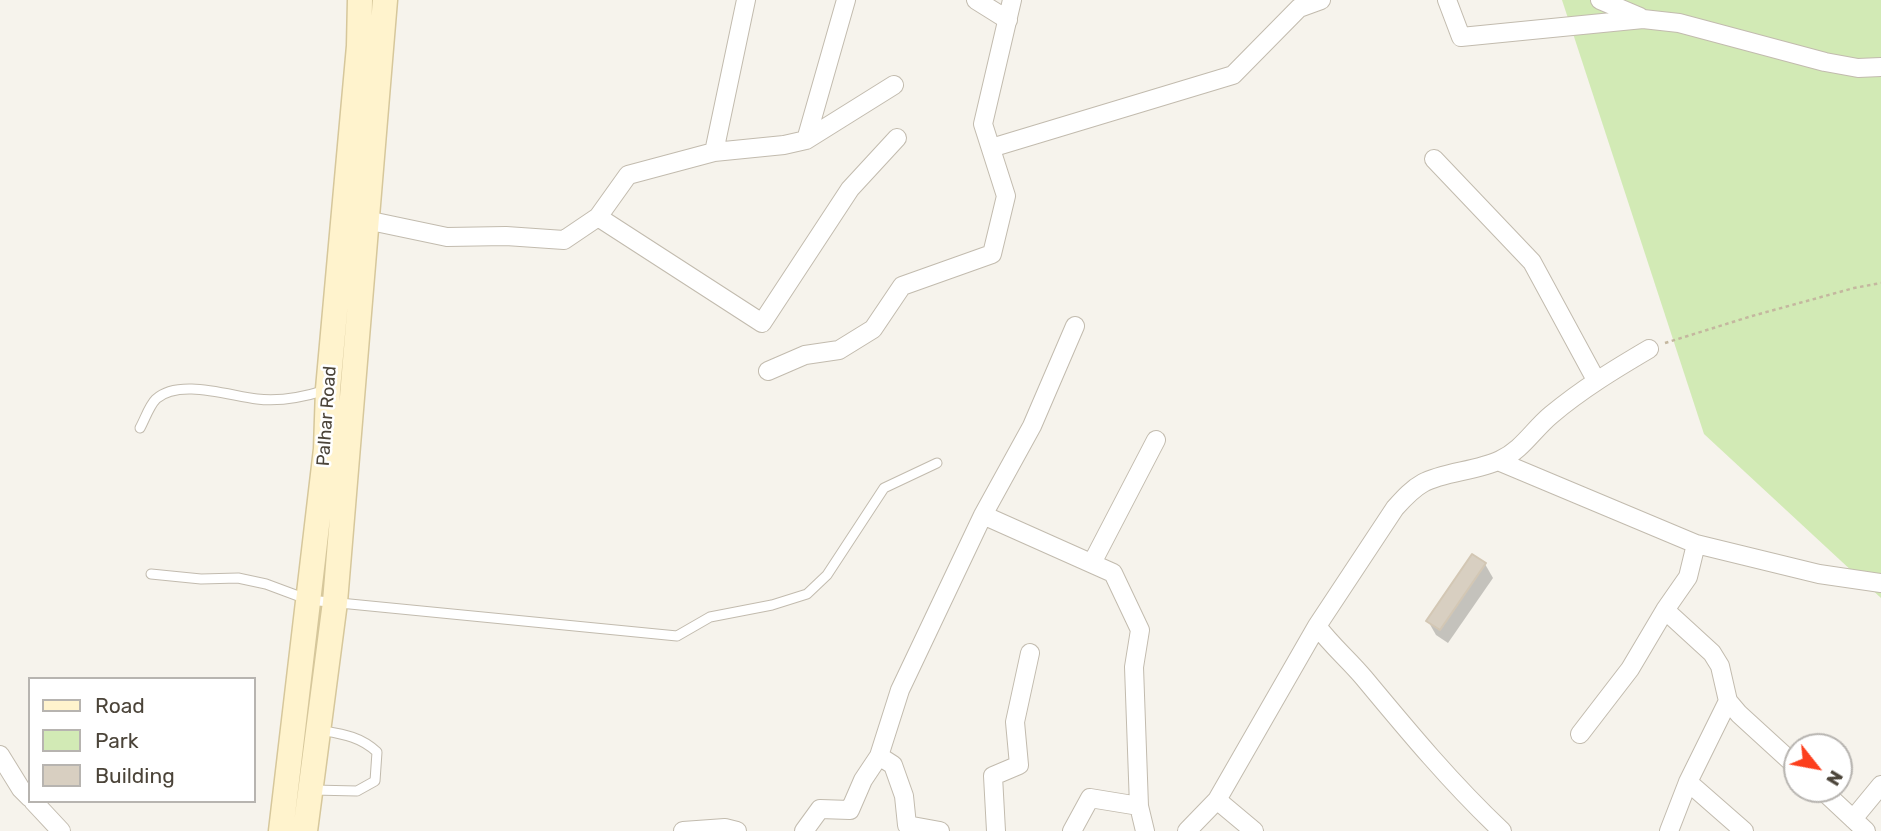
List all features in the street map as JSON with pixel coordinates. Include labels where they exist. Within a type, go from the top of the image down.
[{"type":"main road","name":"Palhar Road","points":[[281,831],[326,449],[328,389],[359,46],[360,0]]},
{"type":"main road","name":"Palhar Road","points":[[305,831],[335,602],[385,0]]},
{"type":"street","points":[[714,152],[746,0]]},
{"type":"street","points":[[806,140],[846,0]]},
{"type":"street","points":[[976,0],[1008,20]]},
{"type":"street","points":[[768,371],[805,355],[839,351],[873,329],[902,286],[992,254],[1006,196],[983,124],[1012,0]]},
{"type":"street","points":[[991,148],[1233,75],[1299,8],[1321,0]]},
{"type":"street","points":[[1447,0],[1461,37],[1643,19],[1679,23],[1825,62],[1857,68],[1881,67]]},
{"type":"street","points":[[1600,0],[1643,19]]},
{"type":"street","points":[[1641,0],[1643,19]]},
{"type":"street","points":[[366,220],[447,237],[506,236],[564,240],[598,217],[628,175],[714,152],[806,140],[894,85]]},
{"type":"street","points":[[598,217],[762,323],[850,189],[897,138]]},
{"type":"street","points":[[1434,159],[1532,262],[1596,380]]},
{"type":"street","points":[[804,831],[820,809],[850,810],[863,780],[879,756],[900,690],[983,515],[1032,426],[1075,326]]},
{"type":"street","points":[[1187,831],[1217,800],[1317,626],[1395,508],[1409,492],[1425,482],[1498,461],[1517,451],[1549,416],[1596,380],[1649,349]]},
{"type":"street","points":[[1092,563],[1156,440]]},
{"type":"street","points":[[1498,461],[1696,544],[1819,574],[1881,583]]},
{"type":"street","points":[[983,515],[1113,573],[1140,630],[1134,667],[1139,806],[1145,831]]},
{"type":"street","points":[[1580,734],[1630,669],[1688,577],[1696,544]]},
{"type":"street","points":[[1665,610],[1712,653],[1720,666],[1728,701],[1783,754]]},
{"type":"street","points":[[1317,626],[1418,743],[1502,831]]},
{"type":"street","points":[[996,831],[993,776],[1019,765],[1015,722],[1030,653]]},
{"type":"street","points":[[1669,831],[1688,782],[1728,701]]},
{"type":"street","points":[[0,755],[28,797]]},
{"type":"street","points":[[879,756],[893,765],[904,796],[907,825],[940,831]]},
{"type":"street","points":[[1688,782],[1744,831]]},
{"type":"street","points":[[1836,803],[1859,825],[1881,785]]},
{"type":"street","points":[[1072,831],[1090,798],[1139,806]]},
{"type":"street","points":[[1217,800],[1254,831]]},
{"type":"street","points":[[34,803],[61,831]]},
{"type":"street","points":[[683,831],[725,828],[737,831]]},
{"type":"lane","points":[[140,428],[156,399],[174,391],[198,388],[258,399],[303,398],[328,389]]},
{"type":"lane","points":[[151,575],[201,579],[238,578],[266,584],[309,600],[677,636],[710,617],[772,605],[807,594],[827,575],[884,488],[937,463]]},
{"type":"lane","points":[[310,790],[357,791],[375,781],[377,752],[360,738],[318,730]]},
{"type":"path","points":[[1649,349],[1752,316],[1881,283]]},
{"type":"green space","points":[[1562,0],[1881,0],[1881,598],[1704,434]]},
{"type":"building","points":[[1472,554],[1486,563],[1440,630],[1426,621]]}]
